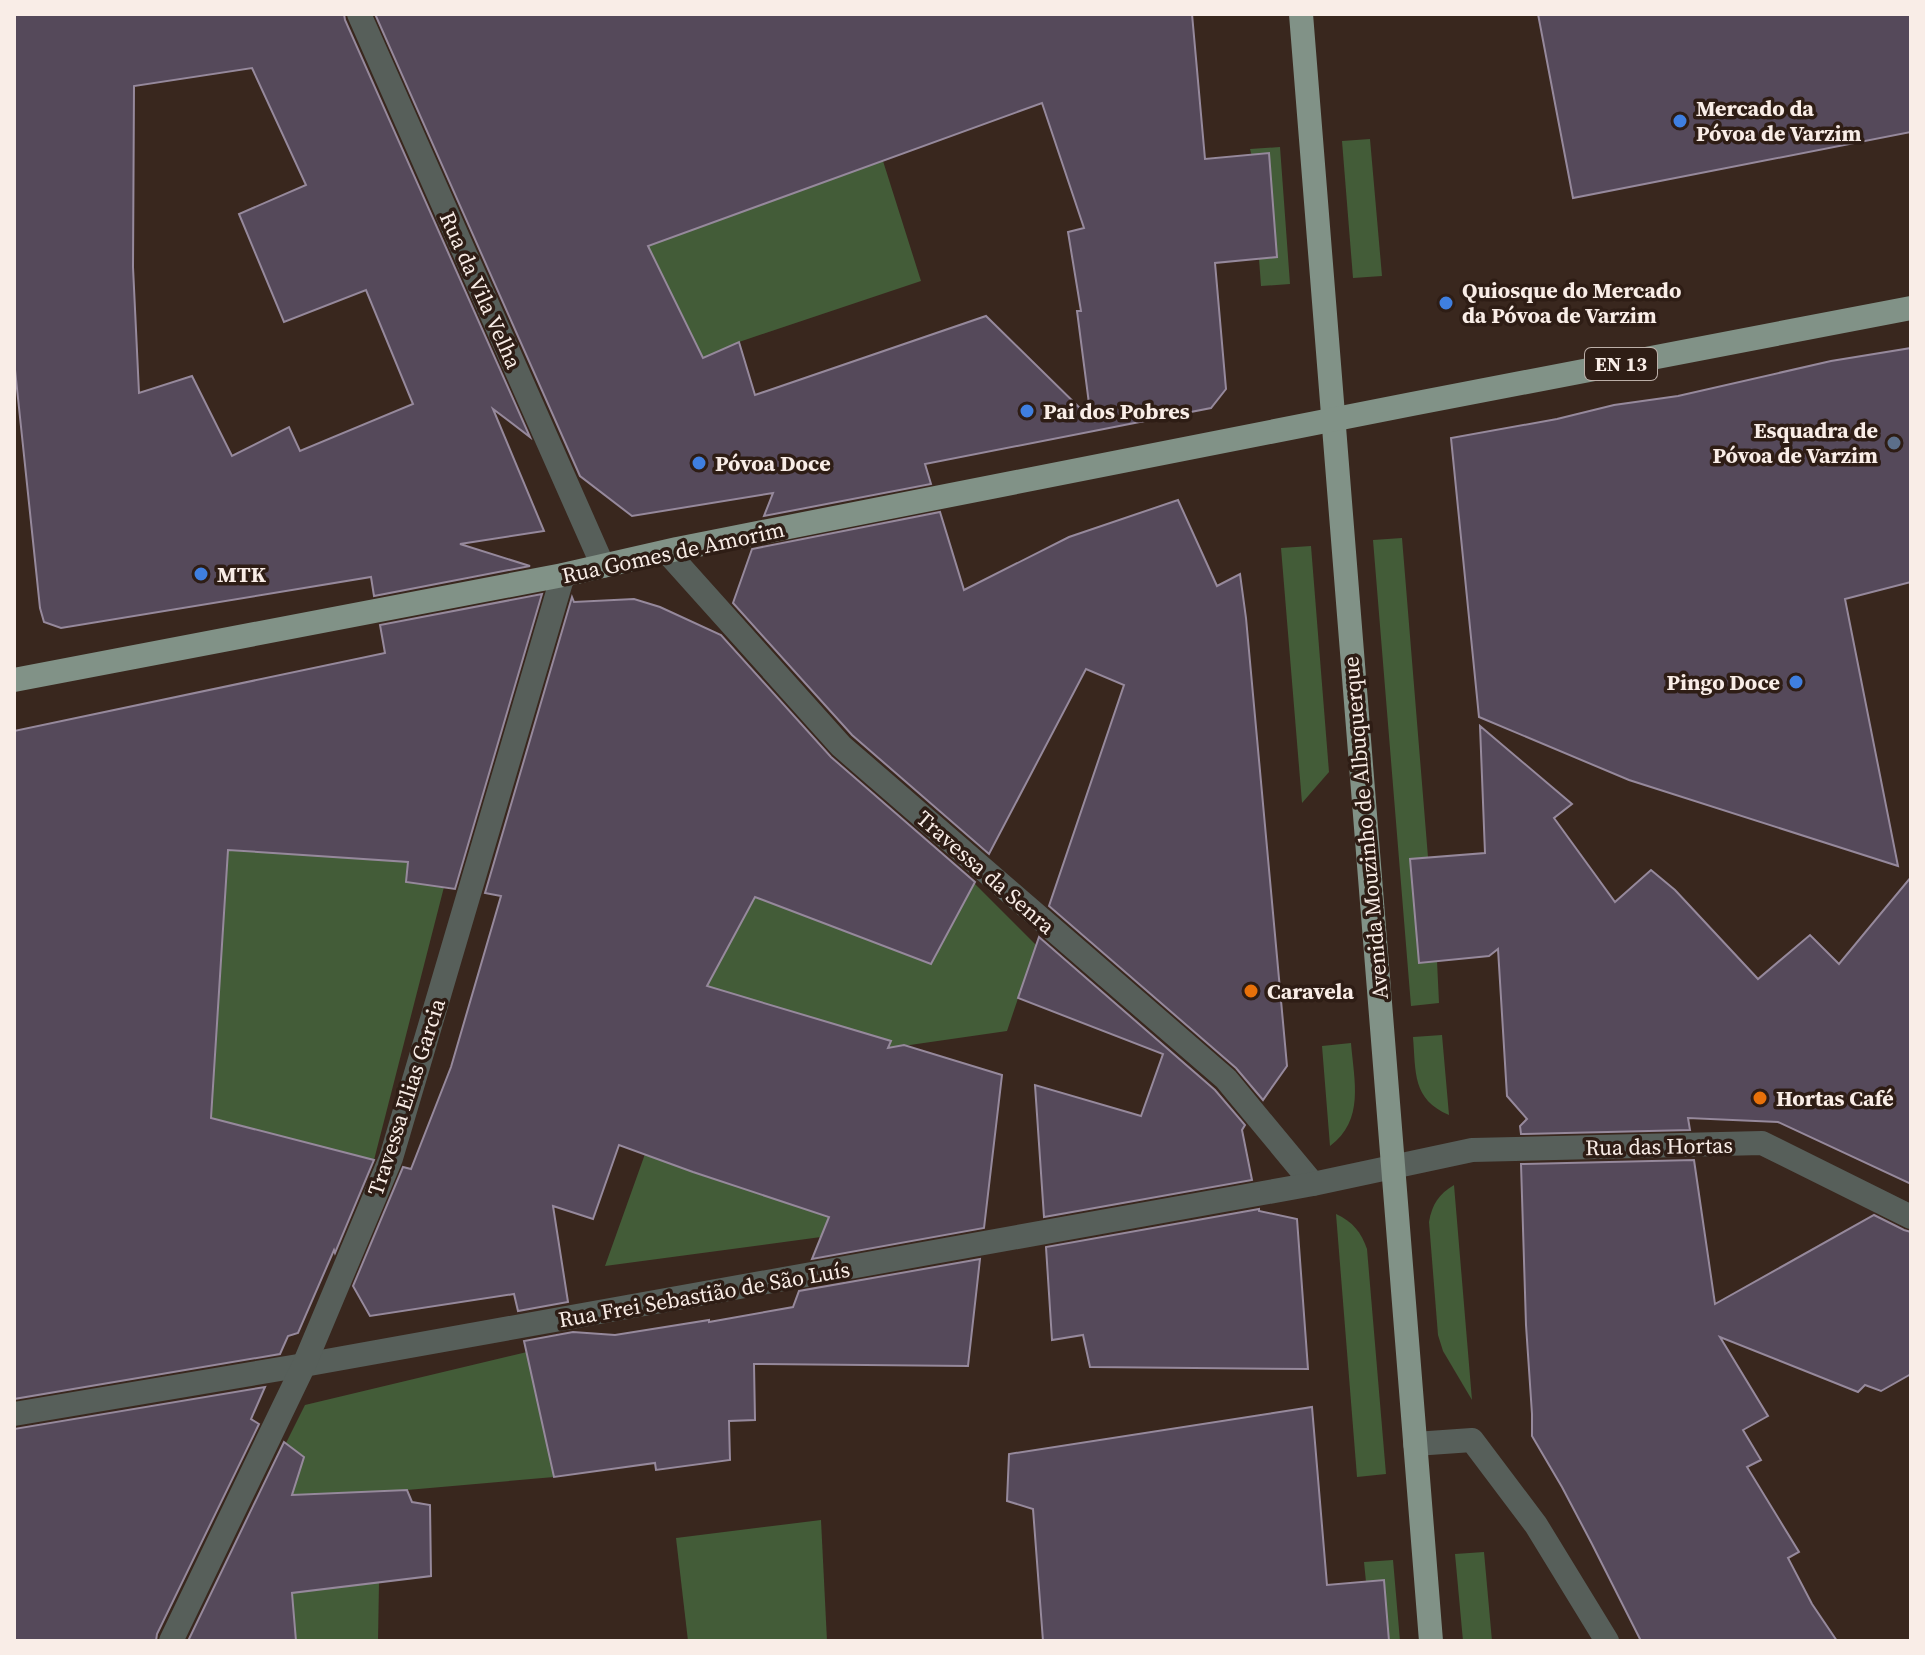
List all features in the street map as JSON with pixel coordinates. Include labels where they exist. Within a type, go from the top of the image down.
[{"type":"main road","name":"Avenida Mouzinho de Albuquerque","points":[[1301,14],[1431,1641]]},
{"type":"main road","name":"EN 13","points":[[1332,421],[1911,308]]},
{"type":"main road","name":"Rua Gomes de Amorim","points":[[14,680],[563,575],[1332,421]]},
{"type":"street","name":"Rua da Vila Velha","points":[[359,14],[603,566]]},
{"type":"street","name":"Travessa da Senra","points":[[667,552],[841,746],[1226,1079],[1313,1184]]},
{"type":"street","name":"Travessa Elias Garcia","points":[[171,1641],[304,1365],[391,1158],[563,575]]},
{"type":"street","name":"Rua das Hortas","points":[[1393,1167],[1472,1150],[1762,1143],[1911,1217]]},
{"type":"street","name":"Rua Frei Sebastião de São Luís","points":[[14,1414],[304,1365],[1313,1184],[1393,1167]]},
{"type":"street","points":[[1415,1444],[1472,1440],[1536,1525],[1607,1641]]},
{"type":"green space","points":[[1370,139],[1382,276],[1353,278],[1342,141]]},
{"type":"green space","points":[[1280,147],[1290,284],[1261,286],[1259,259],[1277,257],[1250,149]]},
{"type":"green space","points":[[883,161],[921,281],[739,342],[703,358],[647,244]]},
{"type":"green space","points":[[1402,538],[1428,857],[1410,859],[1419,962],[1437,961],[1439,1003],[1411,1006],[1373,540]]},
{"type":"green space","points":[[1311,546],[1329,772],[1302,803],[1281,548]]},
{"type":"green space","points":[[409,839],[406,882],[444,887],[374,1160],[247,1128],[208,1170],[228,850]]},
{"type":"green space","points":[[714,864],[756,897],[932,963],[974,883],[1036,945],[1007,1031],[896,1047],[821,1237],[605,1266],[705,986]]},
{"type":"green space","points":[[1442,1035],[1449,1115],[1437,1109],[1422,1093],[1415,1062],[1413,1037]]},
{"type":"green space","points":[[1351,1043],[1355,1085],[1353,1112],[1341,1136],[1330,1146],[1322,1046]]},
{"type":"green space","points":[[1454,1185],[1472,1400],[1443,1351],[1438,1335],[1429,1222],[1437,1200]]},
{"type":"green space","points":[[1336,1214],[1356,1228],[1367,1249],[1386,1474],[1357,1477]]},
{"type":"green space","points":[[527,1352],[554,1477],[407,1490],[292,1495],[304,1457],[286,1443],[305,1405]]},
{"type":"green space","points":[[821,1520],[827,1641],[688,1641],[676,1538]]},
{"type":"green space","points":[[1484,1552],[1492,1641],[1463,1641],[1455,1554]]},
{"type":"green space","points":[[1393,1560],[1400,1641],[1389,1641],[1384,1580],[1366,1582],[1364,1562]]},
{"type":"green space","points":[[379,1582],[378,1641],[296,1641],[292,1588]]},
{"type":"building","points":[[14,14],[344,14],[530,437],[493,409],[544,531],[460,544],[530,566],[374,596],[371,577],[61,628],[44,622],[40,608],[14,360]],"holes":[[[252,68],[306,185],[239,214],[284,322],[366,290],[413,404],[300,451],[289,427],[232,456],[192,376],[139,393],[133,267],[134,86]]]},
{"type":"building","points":[[375,14],[1192,14],[1205,159],[1269,153],[1277,257],[1215,263],[1226,389],[1211,408],[925,464],[931,484],[764,516],[773,493],[632,516],[580,476]],"holes":[[[1042,103],[1084,228],[1068,232],[1081,311],[1077,311],[1091,419],[986,316],[755,395],[739,342],[703,358],[648,246]]]},
{"type":"building","points":[[1538,14],[1911,14],[1911,132],[1573,198]]},
{"type":"building","points":[[1911,348],[1911,582],[1845,599],[1898,866],[1629,780],[1479,717],[1451,438],[1557,419],[1614,405],[1678,396],[1831,361]]},
{"type":"building","points":[[1178,500],[1217,586],[1240,574],[1287,1066],[1263,1100],[1236,1068],[1049,906],[1124,685],[1086,669],[989,854],[852,735],[733,603],[752,549],[940,512],[964,590],[1069,537]]},
{"type":"building","points":[[542,594],[455,889],[406,882],[408,862],[228,850],[211,1118],[374,1160],[298,1333],[288,1336],[280,1354],[14,1399],[14,731],[385,653],[380,625]]},
{"type":"building","points":[[572,597],[574,602],[634,599],[660,607],[721,635],[831,757],[975,882],[931,964],[755,897],[707,986],[891,1041],[888,1048],[904,1045],[1002,1075],[984,1228],[812,1259],[829,1217],[619,1145],[593,1219],[553,1206],[568,1302],[518,1311],[514,1294],[370,1316],[353,1286],[403,1167],[411,1169],[451,1067],[501,896],[485,893]]},
{"type":"building","points":[[1480,726],[1572,804],[1554,818],[1615,902],[1651,870],[1675,890],[1758,979],[1810,935],[1839,964],[1911,877],[1911,1184],[1778,1122],[1688,1118],[1690,1130],[1521,1134],[1520,1126],[1527,1119],[1507,1096],[1498,949],[1489,956],[1419,963],[1410,859],[1485,853]]},
{"type":"building","points":[[1039,937],[1215,1090],[1245,1125],[1242,1130],[1252,1180],[1044,1217],[1035,1085],[1141,1116],[1163,1054],[1018,998]]},
{"type":"building","points":[[1694,1160],[1715,1304],[1874,1215],[1911,1232],[1911,1374],[1881,1391],[1865,1385],[1858,1392],[1720,1337],[1768,1416],[1743,1430],[1761,1460],[1747,1467],[1799,1552],[1788,1558],[1812,1604],[1837,1641],[1641,1641],[1562,1487],[1532,1436],[1521,1164]]},
{"type":"building","points":[[1259,1209],[1297,1219],[1308,1369],[1090,1367],[1083,1335],[1052,1340],[1046,1247]]},
{"type":"building","points":[[980,1259],[968,1366],[754,1364],[755,1420],[729,1421],[730,1460],[656,1470],[655,1463],[554,1477],[524,1341],[573,1332],[615,1335],[793,1307],[799,1291]]},
{"type":"building","points":[[265,1387],[251,1419],[259,1424],[156,1641],[14,1641],[14,1429]]},
{"type":"building","points":[[1312,1407],[1327,1585],[1384,1580],[1389,1641],[1043,1641],[1033,1509],[1007,1501],[1009,1454]]},
{"type":"building","points":[[284,1442],[304,1457],[292,1495],[407,1490],[412,1502],[430,1505],[431,1576],[292,1593],[296,1641],[188,1641]]},
{"type":"place","name":"Mercado da Póvoa de Varzim","points":[[1680,121]]},
{"type":"place","name":"Quiosque do Mercado da Póvoa de Varzim","points":[[1446,303]]},
{"type":"place","name":"Pai dos Pobres","points":[[1027,411]]},
{"type":"place","name":"Esquadra de Póvoa de Varzim","points":[[1894,443]]},
{"type":"place","name":"Póvoa Doce","points":[[699,463]]},
{"type":"place","name":"MTK","points":[[201,574]]},
{"type":"place","name":"Pingo Doce","points":[[1796,682]]},
{"type":"place","name":"Caravela","points":[[1251,991]]},
{"type":"place","name":"Hortas Café","points":[[1760,1098]]}]
